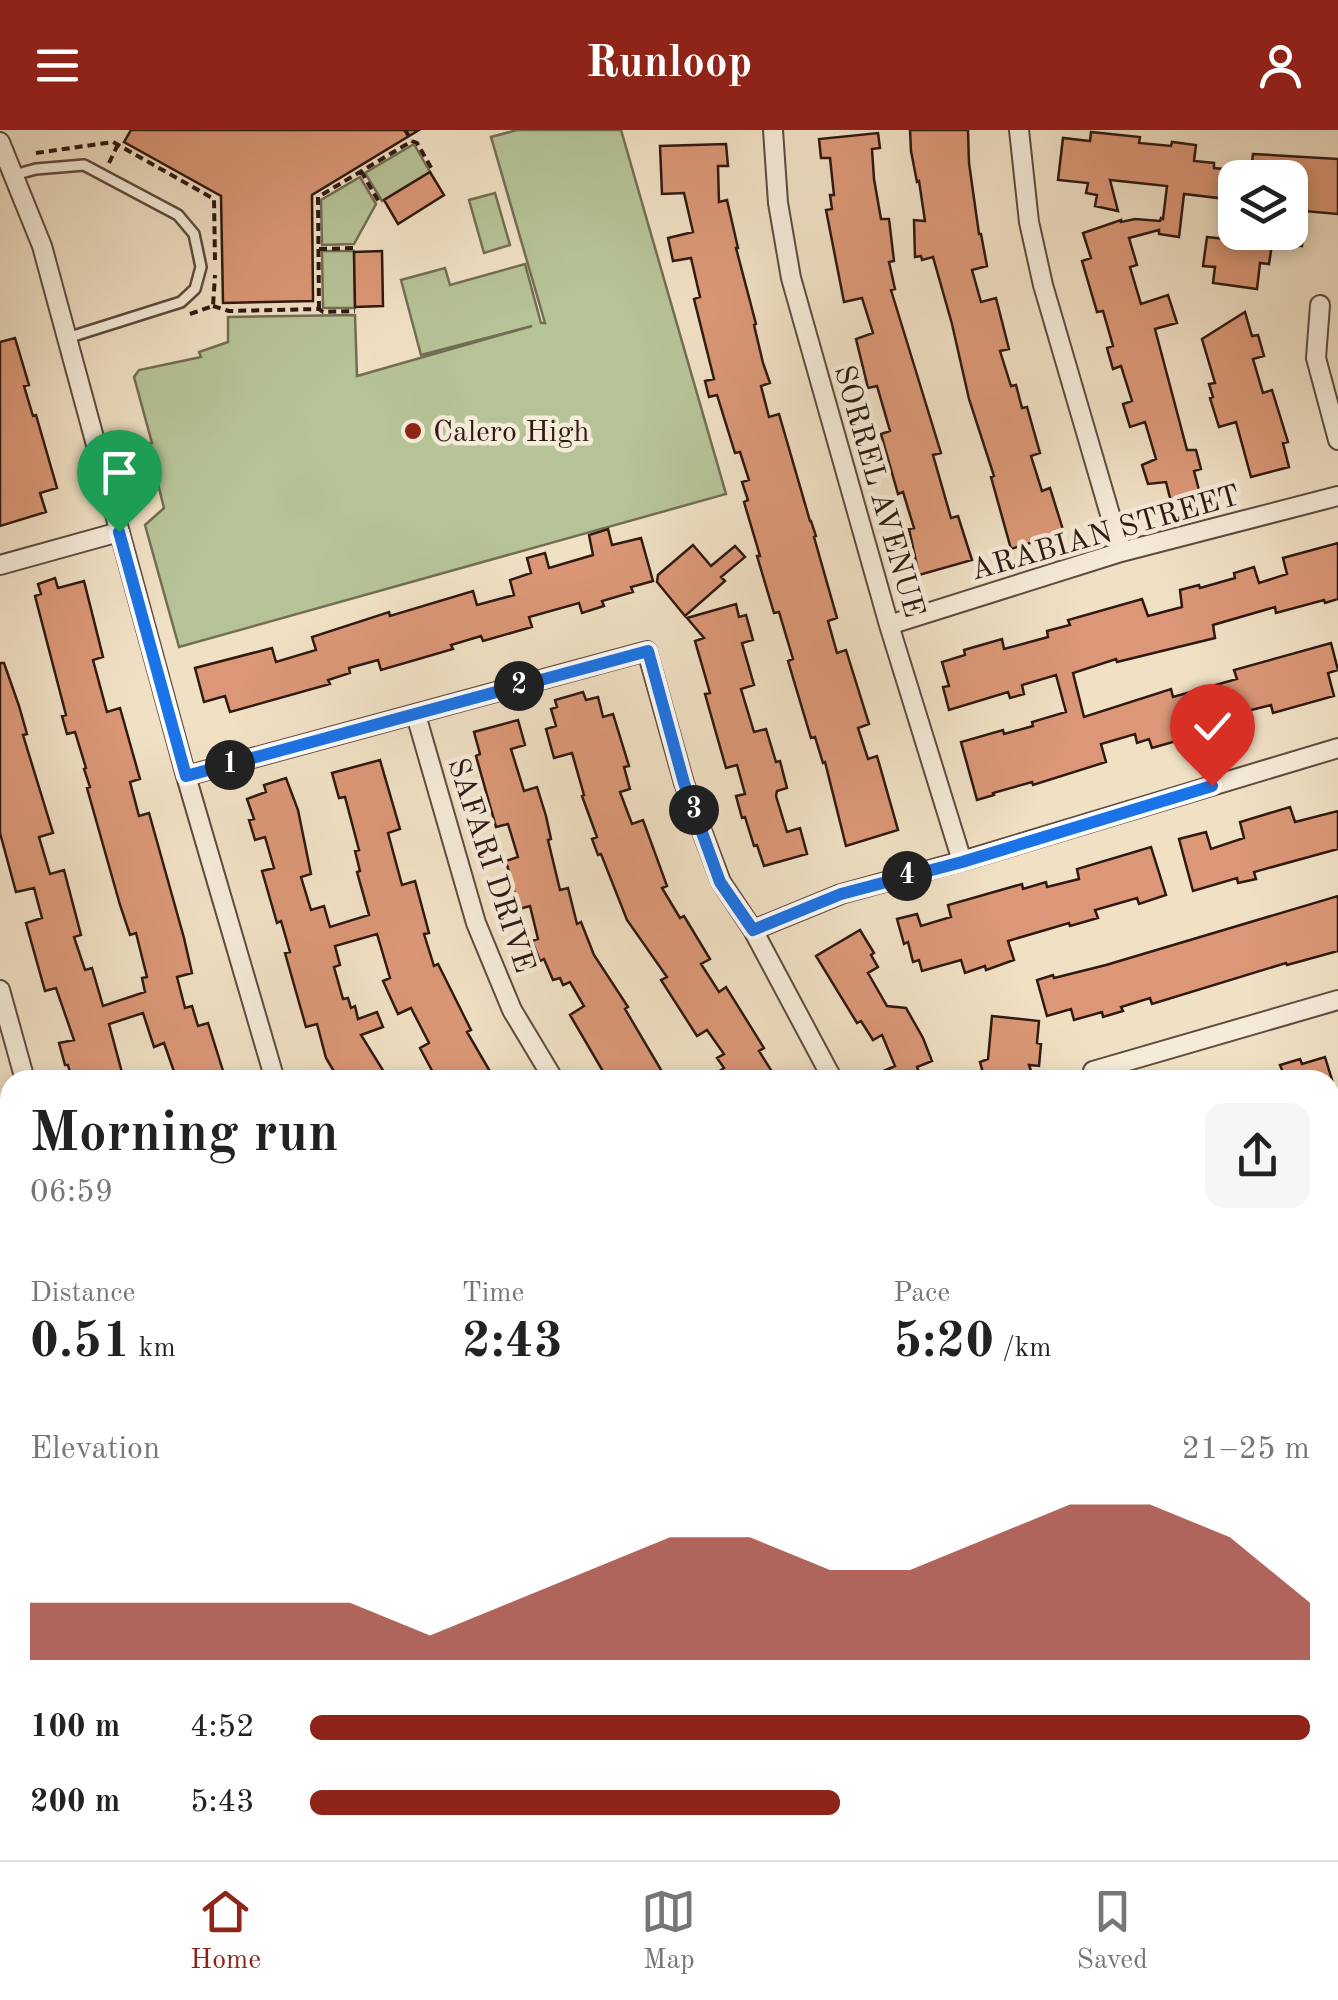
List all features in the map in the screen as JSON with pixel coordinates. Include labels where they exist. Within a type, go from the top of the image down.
[{"type":"street","name":"SORREL AVENUE","points":[[773,130],[778,203],[791,278],[889,625],[962,862]]},
{"type":"street","points":[[1019,130],[1029,222],[1043,285],[1121,552]]},
{"type":"street","points":[[0,142],[42,246],[186,776],[272,1070]]},
{"type":"street","points":[[1320,305],[1316,358],[1338,440]]},
{"type":"street","name":"ARABIAN STREET","points":[[889,625],[1121,552],[1338,496]]},
{"type":"street","points":[[0,566],[119,532]]},
{"type":"street","points":[[186,776],[648,651],[684,783],[720,882],[753,930],[828,1070]]},
{"type":"street","name":"SAFARI DRIVE","points":[[416,715],[476,924],[512,1010],[548,1070]]},
{"type":"street","points":[[753,930],[841,894],[962,862],[1338,748]]},
{"type":"street","points":[[0,990],[22,1070]]},
{"type":"street","points":[[1093,1070],[1338,1000]]},
{"type":"lane","points":[[14,175],[84,164],[178,215],[194,234],[200,267],[196,289],[176,305],[66,338]]},
{"type":"path","points":[[405,130],[433,170]]},
{"type":"path","points":[[319,309],[318,197],[412,141]]},
{"type":"path","points":[[103,174],[119,142]]},
{"type":"path","points":[[30,154],[119,142],[214,200],[213,306]]},
{"type":"path","points":[[361,171],[379,202]]},
{"type":"path","points":[[318,249],[354,248]]},
{"type":"path","points":[[188,315],[213,306],[229,311],[355,311]]},
{"type":"green space","name":"Calero High","points":[[517,130],[621,130],[726,494],[179,647],[145,525],[164,508],[134,377],[139,370],[201,357],[199,352],[228,342],[228,317],[355,315],[357,376],[532,326],[421,355],[401,280],[445,268],[450,285],[525,264],[541,323],[545,323],[491,137]]},
{"type":"green space","points":[[414,144],[430,172],[382,201],[365,173]]},
{"type":"green space","points":[[360,177],[376,204],[354,244],[322,245],[321,200]]},
{"type":"green space","points":[[495,193],[510,245],[484,253],[469,200]]},
{"type":"green space","points":[[322,251],[354,251],[355,308],[323,308]]},
{"type":"building","points":[[131,130],[419,130],[312,195],[313,301],[223,303],[221,196],[124,142]]},
{"type":"building","points":[[910,130],[968,130],[969,163],[987,266],[972,270],[981,302],[996,298],[1009,349],[1000,351],[1011,386],[1016,385],[1022,408],[1027,407],[1040,453],[1031,456],[1042,491],[1050,488],[1064,533],[1049,558],[1043,539],[1011,549],[933,257],[915,257],[914,220],[925,221]]},
{"type":"building","points":[[1091,132],[1140,137],[1139,143],[1196,145],[1194,161],[1214,163],[1218,168],[1218,198],[1184,194],[1179,237],[1159,234],[1159,230],[1129,238],[1137,265],[1130,267],[1141,304],[1168,295],[1177,323],[1155,329],[1187,450],[1196,450],[1201,469],[1194,471],[1200,494],[1171,502],[1166,482],[1148,484],[1142,465],[1156,459],[1145,422],[1130,427],[1123,404],[1132,401],[1121,366],[1113,369],[1107,348],[1113,346],[1103,311],[1097,312],[1082,261],[1091,258],[1083,233],[1121,220],[1163,219],[1167,186],[1110,180],[1118,211],[1095,206],[1097,195],[1086,193],[1088,183],[1058,180],[1063,138],[1090,141]]},
{"type":"building","points":[[878,133],[880,148],[872,149],[874,179],[881,219],[889,219],[894,261],[889,262],[895,289],[891,290],[941,453],[933,455],[951,518],[958,516],[972,560],[919,575],[909,529],[914,528],[903,492],[898,494],[881,434],[890,431],[877,386],[868,388],[856,339],[873,333],[862,298],[844,302],[826,210],[832,209],[830,195],[834,195],[830,158],[821,158],[819,139]]},
{"type":"building","points":[[726,144],[728,166],[718,166],[719,202],[727,200],[770,383],[761,386],[769,417],[779,414],[837,618],[828,621],[837,653],[846,650],[869,724],[858,728],[868,759],[877,756],[898,830],[846,846],[825,762],[815,737],[811,738],[788,661],[793,659],[779,612],[774,613],[757,556],[744,502],[748,500],[742,482],[749,480],[740,452],[735,453],[717,395],[709,397],[705,381],[714,379],[694,299],[700,297],[691,258],[673,261],[668,238],[693,232],[684,193],[662,194],[660,146]]},
{"type":"building","points":[[1253,154],[1338,159],[1338,214],[1308,211],[1308,160],[1252,160]]},
{"type":"building","points":[[430,172],[444,195],[398,224],[384,200]]},
{"type":"building","points":[[1207,237],[1218,238],[1218,250],[1271,250],[1269,264],[1260,263],[1257,289],[1213,283],[1215,267],[1203,266]]},
{"type":"building","points":[[382,251],[383,306],[355,307],[354,252]]},
{"type":"building","points":[[1245,312],[1252,336],[1258,335],[1264,356],[1253,359],[1263,393],[1272,390],[1288,442],[1283,443],[1289,467],[1251,477],[1236,422],[1219,427],[1210,398],[1213,397],[1209,384],[1215,383],[1202,339]]},
{"type":"building","points":[[15,338],[29,385],[24,386],[57,488],[40,493],[46,512],[0,526],[0,342]]},
{"type":"building","points":[[608,529],[612,545],[641,538],[653,581],[602,601],[604,606],[582,613],[579,603],[529,617],[532,627],[483,641],[481,636],[451,645],[453,649],[381,670],[378,660],[349,668],[350,673],[328,680],[330,684],[230,712],[225,696],[204,702],[195,668],[272,648],[276,662],[316,650],[312,637],[473,591],[477,605],[514,595],[510,580],[531,573],[527,558],[545,553],[549,568],[593,555],[589,535]]},
{"type":"building","points":[[1338,543],[1338,599],[1276,613],[1275,607],[1213,625],[1215,638],[1117,662],[1116,659],[1073,673],[1084,717],[1171,689],[1173,697],[1237,679],[1234,670],[1331,643],[1338,670],[1328,673],[1334,696],[1273,713],[1271,705],[1235,714],[1237,719],[1214,726],[1215,730],[1152,748],[1149,739],[1137,743],[1135,734],[1101,744],[1106,762],[977,800],[961,742],[1033,726],[1032,722],[1066,712],[1056,675],[1022,685],[1024,694],[1010,698],[1008,692],[949,710],[943,687],[949,686],[942,662],[965,655],[964,650],[1002,639],[1004,649],[1048,637],[1047,631],[1070,625],[1068,620],[1142,599],[1148,616],[1182,607],[1180,590],[1235,578],[1234,573],[1254,567],[1259,583],[1287,574],[1283,558]]},
{"type":"building","points":[[693,545],[711,566],[735,546],[745,557],[721,577],[725,581],[685,616],[657,582],[658,575]]},
{"type":"building","points":[[55,578],[58,588],[84,581],[103,657],[93,660],[107,712],[120,708],[140,779],[130,782],[139,816],[149,813],[184,938],[192,973],[177,977],[185,1008],[192,1006],[198,1026],[208,1023],[223,1070],[173,1070],[164,1043],[154,1047],[143,1013],[109,1024],[121,1070],[69,1070],[65,1065],[59,1043],[74,1040],[56,988],[45,991],[26,923],[42,918],[34,888],[16,892],[0,833],[0,663],[4,663],[19,706],[27,734],[23,735],[53,833],[39,837],[50,874],[64,870],[81,935],[74,937],[85,970],[92,968],[103,1006],[145,992],[142,978],[147,977],[136,933],[130,935],[120,905],[75,732],[67,734],[62,716],[66,715],[35,596],[41,594],[38,584]]},
{"type":"building","points":[[736,604],[739,617],[746,615],[753,640],[742,643],[754,685],[741,689],[754,732],[766,729],[776,762],[780,761],[787,788],[777,791],[776,796],[787,832],[800,828],[807,854],[764,866],[736,796],[745,794],[737,765],[726,768],[705,694],[710,693],[695,641],[704,638],[687,618]]},
{"type":"building","points":[[583,692],[586,700],[598,697],[603,717],[613,714],[629,766],[624,767],[630,789],[620,792],[632,824],[643,820],[667,886],[662,888],[710,959],[701,964],[719,992],[726,987],[764,1048],[759,1051],[771,1070],[721,1070],[724,1068],[717,1058],[724,1054],[707,1030],[697,1036],[661,980],[667,977],[627,920],[601,854],[598,855],[592,839],[597,837],[572,753],[554,758],[546,729],[556,726],[551,709],[557,707],[555,700]]},
{"type":"building","points":[[518,720],[525,745],[511,749],[524,791],[537,787],[560,890],[568,888],[577,924],[581,922],[594,955],[628,1007],[625,1009],[661,1070],[602,1070],[570,1015],[584,1006],[570,982],[563,985],[560,978],[553,980],[544,959],[540,961],[532,941],[538,939],[530,906],[519,909],[506,861],[518,857],[508,824],[496,827],[476,756],[480,754],[474,732]]},
{"type":"building","points":[[380,760],[400,829],[388,833],[402,885],[415,881],[434,966],[438,964],[471,1030],[467,1032],[489,1070],[432,1070],[420,1048],[429,1043],[411,1008],[398,1014],[383,981],[390,978],[377,934],[335,946],[340,965],[334,967],[343,999],[348,998],[351,1008],[355,1006],[358,1019],[377,1012],[383,1027],[361,1035],[383,1070],[333,1070],[317,1024],[306,1027],[285,953],[290,952],[262,871],[274,868],[265,837],[255,840],[249,820],[254,819],[247,799],[266,792],[264,785],[286,778],[298,810],[311,874],[301,877],[311,910],[324,906],[330,927],[369,915],[357,872],[360,871],[355,851],[359,850],[345,797],[339,798],[332,773]]},
{"type":"building","points":[[1290,807],[1295,822],[1338,811],[1338,849],[1254,872],[1256,879],[1238,883],[1237,878],[1193,891],[1179,839],[1206,832],[1211,849],[1244,838],[1240,822]]},
{"type":"building","points":[[1151,847],[1166,895],[1139,904],[1137,898],[1095,910],[1098,918],[1008,941],[1014,960],[965,973],[961,960],[922,971],[919,960],[913,962],[908,942],[904,944],[897,919],[917,914],[921,926],[951,917],[948,905],[1022,884],[1023,889],[1046,882],[1047,887],[1079,879],[1077,869]]},
{"type":"building","points":[[1338,896],[1338,951],[1152,1004],[1150,998],[1103,1017],[1102,1012],[1074,1020],[1071,1009],[1047,1016],[1037,980],[1106,965]]},
{"type":"building","points":[[860,930],[878,967],[868,973],[887,1006],[906,1008],[932,1061],[917,1067],[918,1070],[886,1070],[895,1066],[882,1035],[873,1040],[861,1021],[857,1023],[816,956]]},
{"type":"building","points":[[992,1016],[1039,1021],[1039,1066],[1029,1065],[1031,1070],[982,1070],[980,1062],[988,1059]]},
{"type":"building","points":[[1325,1057],[1329,1070],[1282,1070],[1280,1065],[1300,1059],[1302,1064]]},
{"type":"place","name":"Calero High","points":[[413,431]]},
{"type":"route","points":[[119,532],[186,776],[648,651],[684,783],[720,882],[753,930],[841,894],[962,862],[1212,786]]}]
